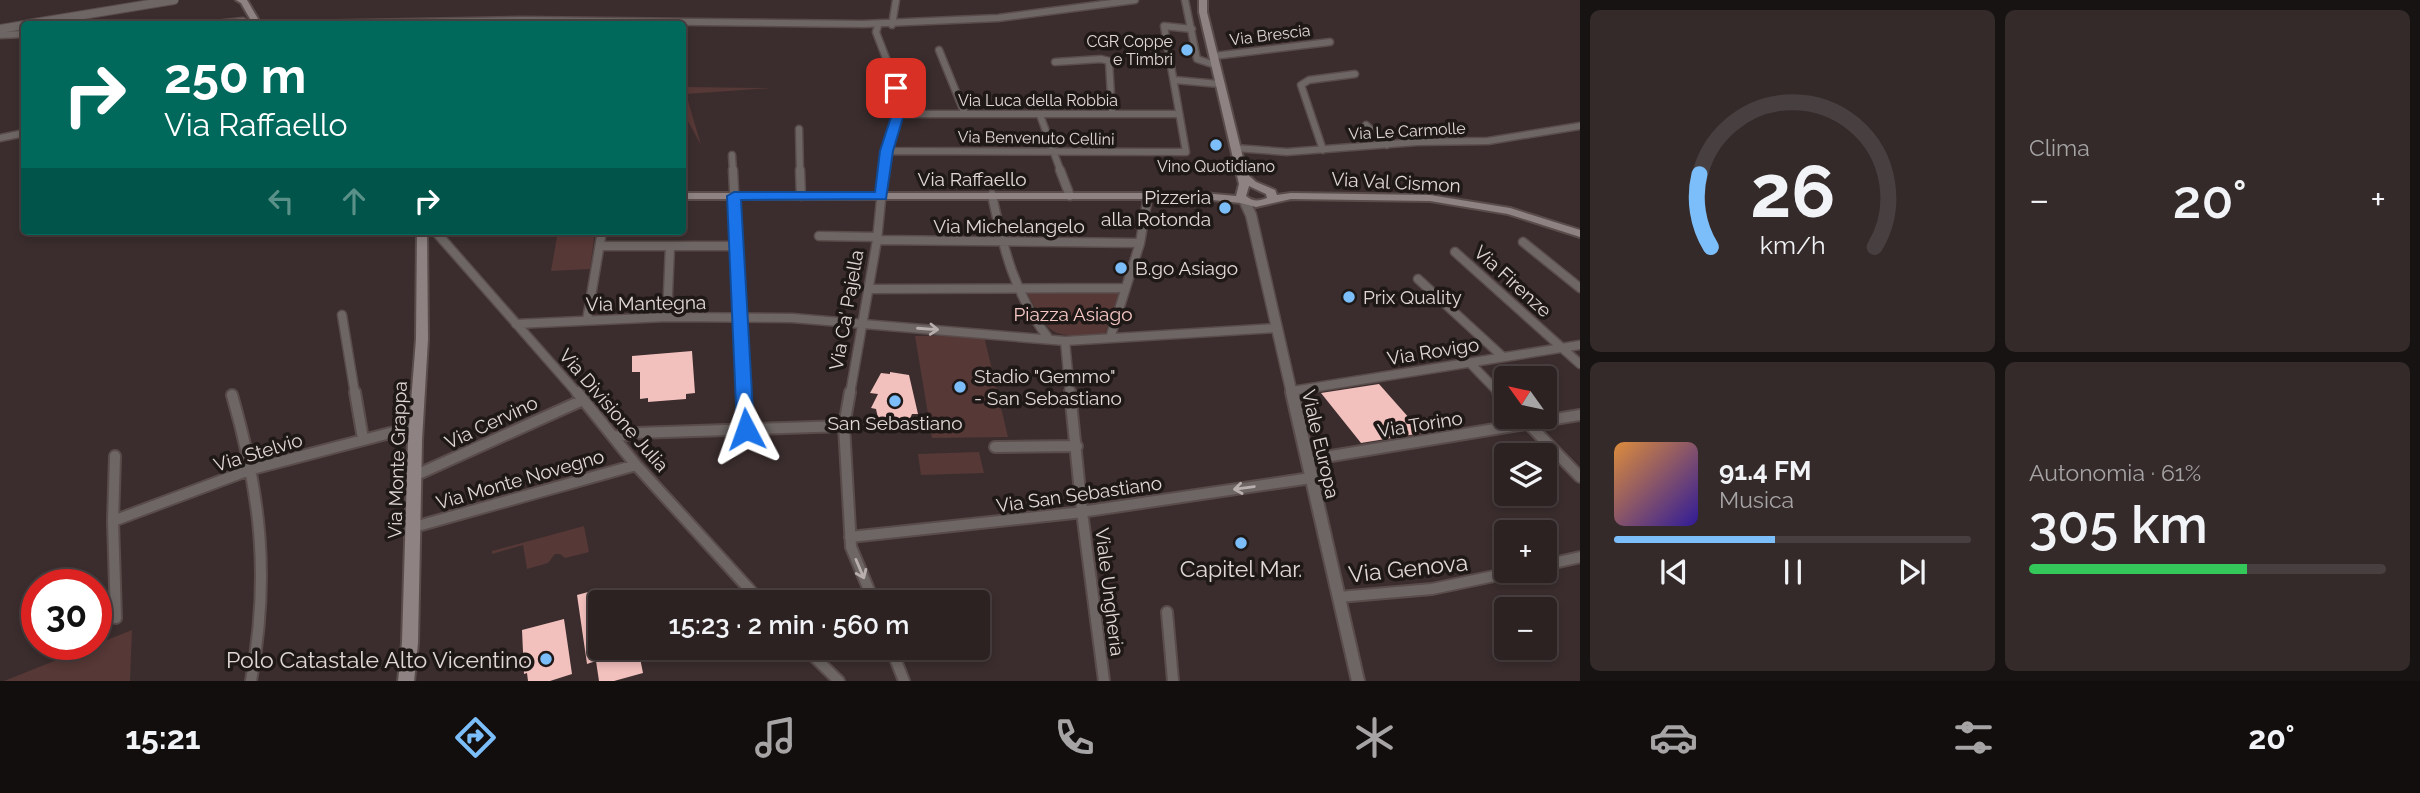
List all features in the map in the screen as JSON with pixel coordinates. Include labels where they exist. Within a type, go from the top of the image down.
[{"type":"main road","points":[[243,0],[255,21]]},
{"type":"main road","points":[[1203,0],[1203,12],[1242,175],[1244,196],[1254,210],[1266,192]]},
{"type":"main road","points":[[1242,175],[1266,192]]},
{"type":"main road","points":[[1244,196],[1266,192]]},
{"type":"main road","name":"Via Val Cismon","points":[[1266,192],[1291,196],[1430,198],[1510,211],[1580,234]]},
{"type":"main road","name":"Via Raffaello","points":[[686,196],[1244,196]]},
{"type":"main road","name":"Via Monte Grappa","points":[[406,681],[410,643],[416,426],[432,235]]},
{"type":"street","points":[[51,21],[174,0]]},
{"type":"street","points":[[892,24],[896,0]]},
{"type":"street","points":[[686,22],[878,26],[1007,19],[1135,0]]},
{"type":"street","points":[[1185,0],[1197,59],[1200,62],[1214,61]]},
{"type":"street","points":[[496,21],[612,21]]},
{"type":"street","name":"Via Ca' Pajella","points":[[869,590],[850,547],[844,426],[877,239],[886,151],[898,114],[896,88],[876,32],[878,26]]},
{"type":"street","points":[[1179,114],[1164,26],[1192,29]]},
{"type":"street","points":[[0,32],[21,28]]},
{"type":"street","points":[[14,31],[21,33]]},
{"type":"street","name":"Via Brescia","points":[[1214,61],[1330,42]]},
{"type":"street","points":[[939,50],[965,114]]},
{"type":"street","points":[[1055,62],[1101,59],[1109,61],[1112,114]]},
{"type":"street","points":[[1324,150],[1301,85],[1309,80],[1355,74]]},
{"type":"street","points":[[1175,80],[1219,85]]},
{"type":"street","name":"Via Luca della Robbia","points":[[898,114],[1179,114]]},
{"type":"street","points":[[1040,114],[1069,196]]},
{"type":"street","name":"Via Benvenuto Cellini","points":[[886,151],[1186,152],[1179,114]]},
{"type":"street","points":[[1366,125],[1387,145]]},
{"type":"street","name":"Via Le Carmolle","points":[[1235,148],[1287,152],[1510,139],[1580,126]]},
{"type":"street","points":[[799,129],[801,196]]},
{"type":"street","points":[[0,138],[21,134]]},
{"type":"street","points":[[732,155],[746,429]]},
{"type":"street","points":[[992,195],[1001,241],[1017,288],[1049,338]]},
{"type":"street","points":[[1110,338],[1140,243],[1149,196]]},
{"type":"street","name":"Viale Europa","points":[[1254,210],[1276,328],[1358,681]]},
{"type":"street","name":"Via Divisione Julia","points":[[433,235],[516,324],[636,465],[750,590]]},
{"type":"street","points":[[587,320],[601,235]]},
{"type":"street","name":"Via Michelangelo","points":[[820,236],[1140,243]]},
{"type":"street","points":[[1524,242],[1580,288]]},
{"type":"street","points":[[600,246],[736,246]]},
{"type":"street","points":[[667,317],[670,246]]},
{"type":"street","name":"Via Firenze","points":[[1455,252],[1580,364]]},
{"type":"street","points":[[1418,279],[1503,357]]},
{"type":"street","points":[[868,289],[1125,288]]},
{"type":"street","points":[[342,315],[363,439]]},
{"type":"street","name":"Via Mantegna","points":[[516,324],[667,317],[792,318],[1065,341],[1276,328]]},
{"type":"street","name":"Viale Ungheria","points":[[1065,341],[1082,512],[1104,681]]},
{"type":"street","name":"Via Rovigo","points":[[1292,391],[1580,345]]},
{"type":"street","points":[[1471,363],[1494,387]]},
{"type":"street","points":[[232,395],[252,469],[261,557],[260,617],[251,681]]},
{"type":"street","name":"Via Cervino","points":[[414,476],[583,400]]},
{"type":"street","name":"Via Torino","points":[[1558,417],[1580,415]]},
{"type":"street","name":"Via Stelvio","points":[[113,521],[252,469],[416,426]]},
{"type":"street","points":[[614,437],[636,433],[844,426]]},
{"type":"street","name":"Via Torino","points":[[1307,460],[1494,426]]},
{"type":"street","points":[[1534,429],[1580,477]]},
{"type":"street","points":[[995,447],[1077,446]]},
{"type":"street","points":[[114,456],[116,618]]},
{"type":"street","name":"Via Monte Novegno","points":[[414,527],[636,465]]},
{"type":"street","name":"Via San Sebastiano","points":[[850,537],[1082,512],[1311,478]]},
{"type":"street","points":[[1557,562],[1580,557]]},
{"type":"street","name":"Via Genova","points":[[1339,597],[1370,597],[1465,584],[1494,577]]},
{"type":"street","points":[[1167,612],[1173,681]]},
{"type":"street","points":[[818,660],[839,681]]},
{"type":"street","points":[[896,660],[904,681]]},
{"type":"green space","points":[[686,87],[772,88],[686,94]]},
{"type":"green space","points":[[686,94],[701,145],[686,118]]},
{"type":"green space","points":[[557,235],[594,235],[590,269],[551,271]]},
{"type":"green space","name":"Piazza Asiago","points":[[1120,291],[1105,334],[1075,335],[1064,335],[1048,327],[1027,292]]},
{"type":"green space","name":"Stadio \"Gemmo\" - San Sebastiano","points":[[915,336],[984,336],[1008,437],[932,438]]},
{"type":"green space","points":[[979,452],[984,473],[921,475],[918,454]]},
{"type":"green space","points":[[584,526],[589,552],[565,558],[555,554],[548,563],[527,569],[523,545],[492,554],[492,551]]},
{"type":"green space","points":[[132,630],[130,681],[4,681],[57,660],[112,660],[112,638]]},
{"type":"building","points":[[692,351],[695,393],[686,394],[686,399],[648,402],[648,398],[640,399],[640,372],[632,372],[632,356]]},
{"type":"building","name":"San Sebastiano","points":[[881,373],[909,375],[918,414],[912,414],[906,428],[880,427],[876,409],[871,408],[878,394],[870,393]]},
{"type":"building","points":[[1379,384],[1410,419],[1429,417],[1435,424],[1415,426],[1422,433],[1361,443],[1321,393]]},
{"type":"building","points":[[588,592],[588,660],[640,660],[643,673],[614,681],[599,681],[596,661],[587,664],[577,595]]},
{"type":"building","name":"Polo Catastale Alto Vicentino","points":[[564,619],[572,674],[550,681],[528,681],[527,673],[524,674],[522,630]]},
{"type":"place","name":"CGR Coppe e Timbri","points":[[1187,50]]},
{"type":"place","name":"Vino Quotidiano","points":[[1216,145]]},
{"type":"place","name":"Pizzeria alla Rotonda","points":[[1225,208]]},
{"type":"place","name":"B.go Asiago","points":[[1121,268]]},
{"type":"place","name":"Prix Quality","points":[[1349,297]]},
{"type":"place","name":"Stadio \"Gemmo\" - San Sebastiano","points":[[960,387]]},
{"type":"place","name":"San Sebastiano","points":[[895,401]]},
{"type":"place","name":"Capitel Mar.","points":[[1241,543]]},
{"type":"place","name":"Polo Catastale Alto Vicentino","points":[[546,659]]},
{"type":"route","points":[[746,429],[734,196],[881,196],[886,151],[898,114],[896,88]]}]
